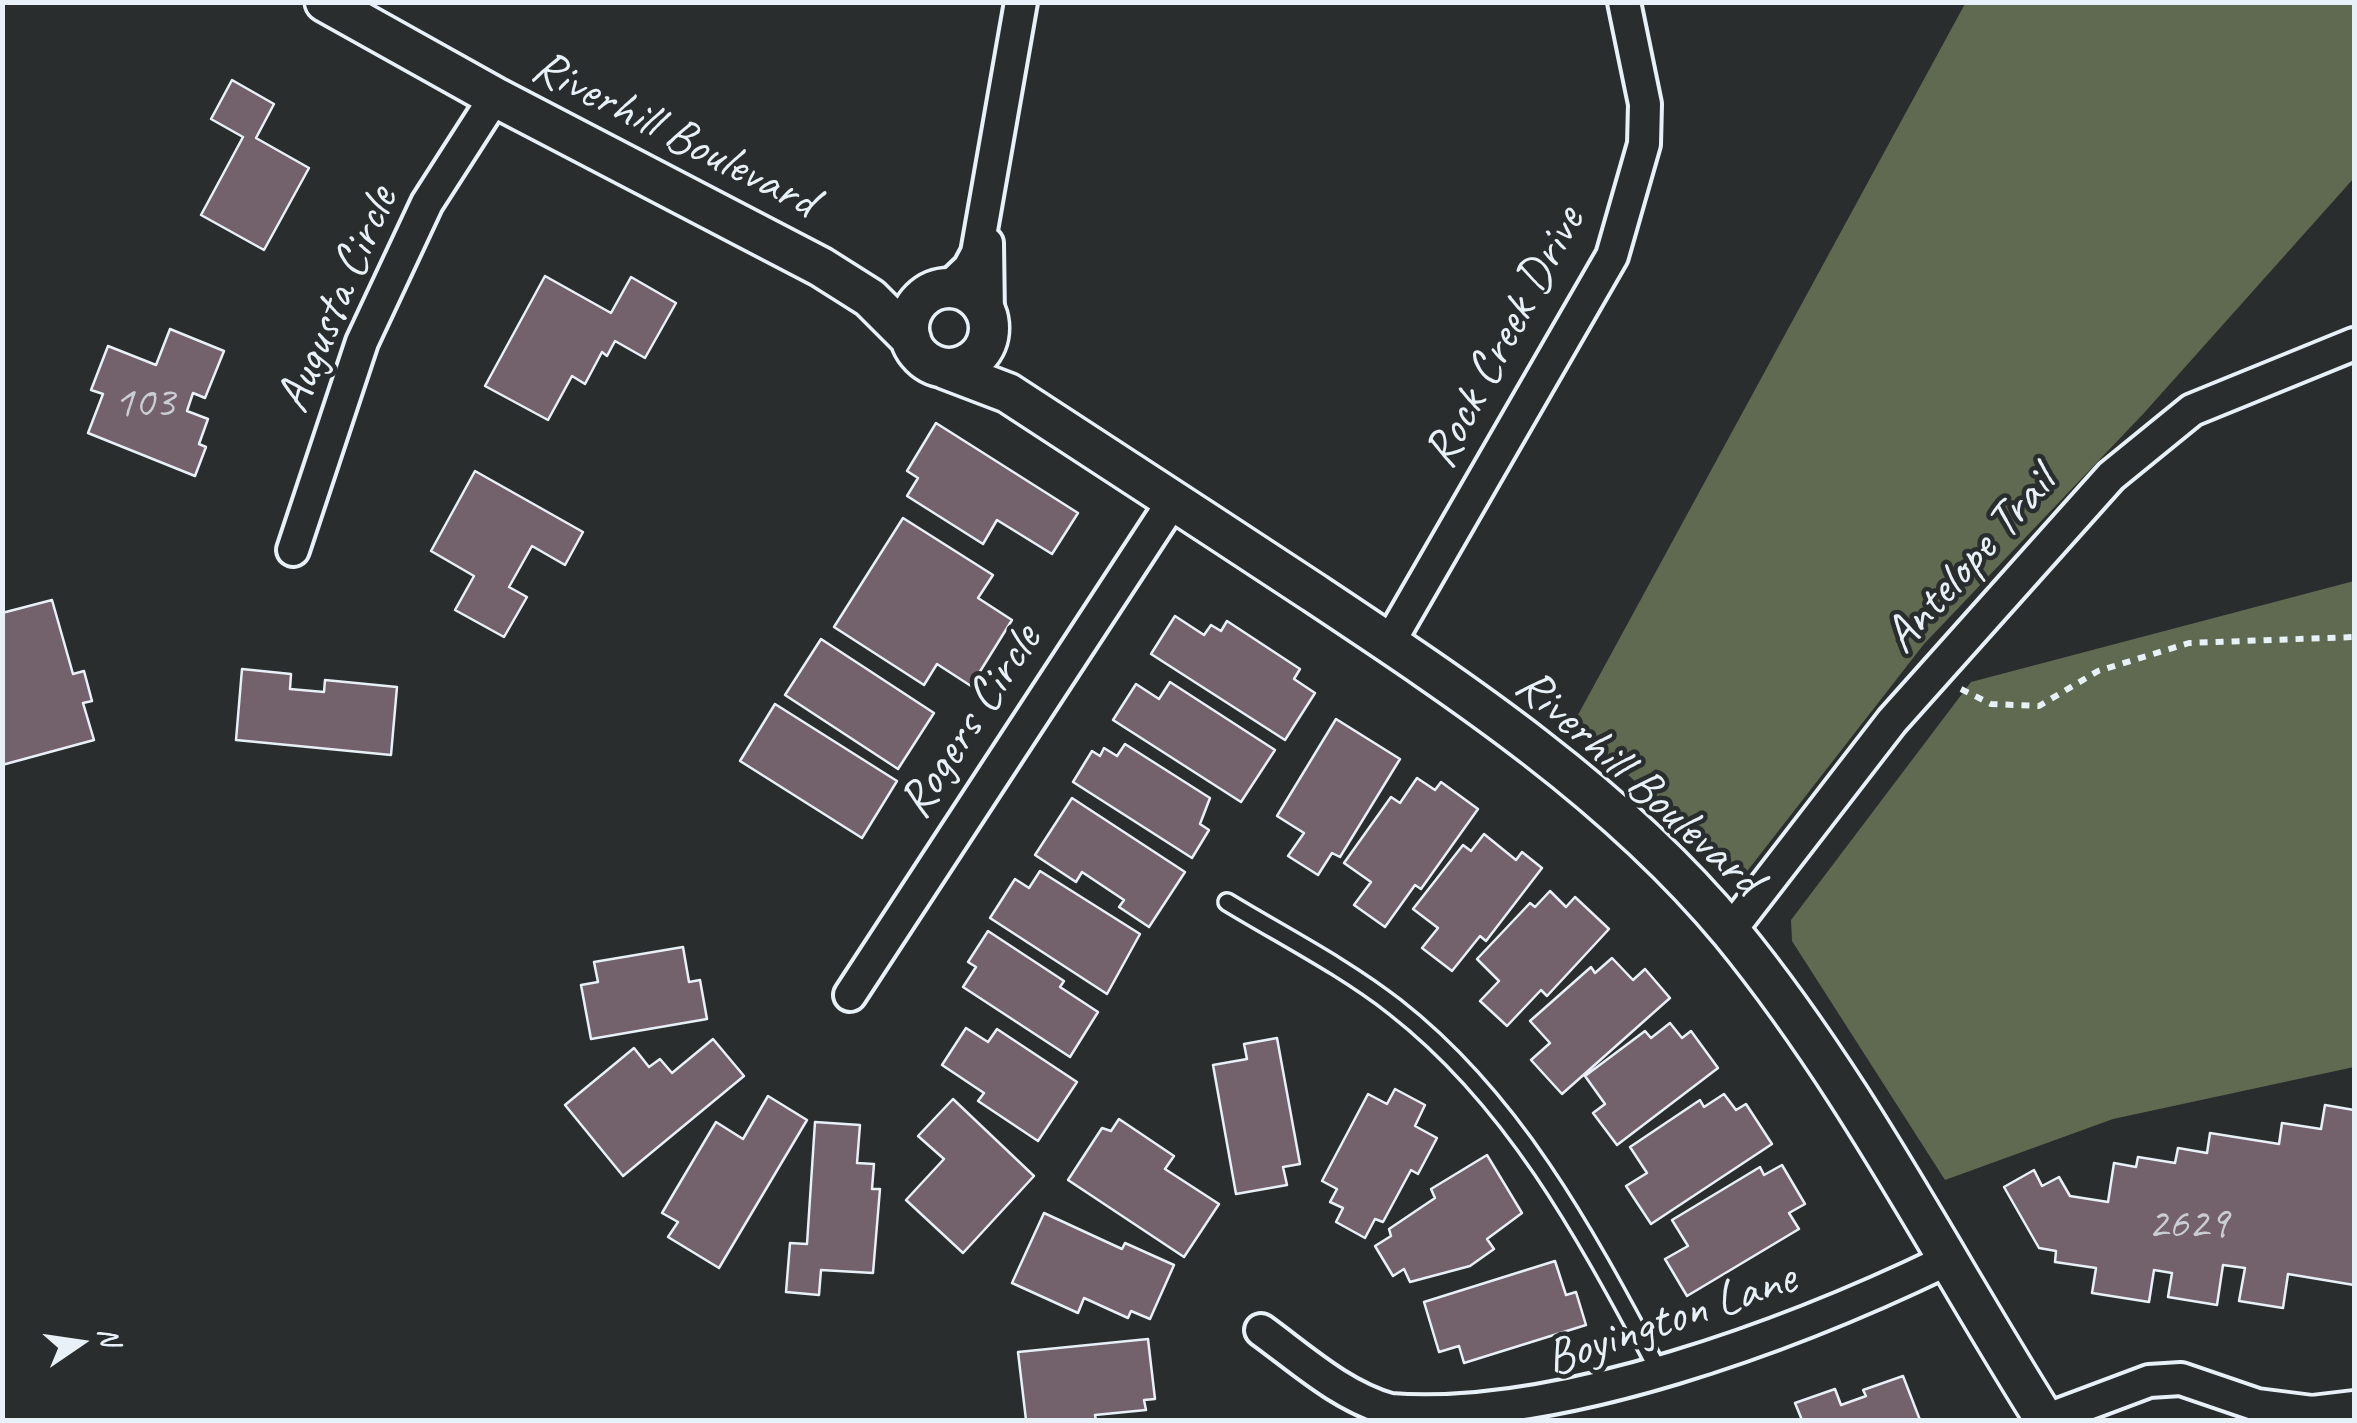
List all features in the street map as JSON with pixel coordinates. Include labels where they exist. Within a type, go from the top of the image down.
[{"type":"street","name":"Riverhill Boulevard","points":[[325,2],[494,98],[821,267],[870,298],[911,338],[921,357],[978,378],[1047,418],[1468,696],[1569,776],[1665,861],[1730,931],[1791,1012],[1876,1139],[1945,1261],[2045,1420]]},
{"type":"street","points":[[911,338],[914,307],[969,268],[977,253],[1022,2]]},
{"type":"street","name":"Rock Creek Drive","points":[[1389,643],[1612,256],[1644,144],[1646,104],[1624,2]]},
{"type":"street","name":"Augusta Circle","points":[[293,550],[362,342],[428,202],[494,98]]},
{"type":"street","points":[[945,369],[970,364],[980,355],[989,326],[986,205]]},
{"type":"street","name":"Riverhill Boulevard","points":[[821,267],[884,290],[939,290],[974,296],[1021,388],[1047,418]]},
{"type":"street","name":"Antelope Trail","points":[[1730,931],[1892,720],[2111,476],[2192,410],[2354,344]]},
{"type":"street","name":"Rogers Circle","points":[[850,994],[1172,500]]},
{"type":"street","name":"Boyington Lane","points":[[1260,1330],[1349,1394],[1388,1409],[1431,1418],[1528,1417],[1584,1408],[1665,1383],[1849,1308],[1945,1261]]},
{"type":"street","points":[[2045,1420],[2149,1381],[2181,1379],[2257,1404],[2312,1412],[2354,1407]]},
{"type":"lane","points":[[1228,902],[1394,1006],[1459,1064],[1574,1214],[1665,1383]]},
{"type":"path","points":[[1933,674],[1991,704],[2039,706],[2098,671],[2189,642],[2354,637]]},
{"type":"green space","points":[[1966,2],[2354,3],[2354,178],[2144,413],[1924,644],[1741,879],[1573,724]]},
{"type":"green space","points":[[2354,581],[2354,1067],[2113,1119],[1945,1180],[1792,941],[1791,920],[1971,682]]},
{"type":"building","points":[[232,80],[274,104],[256,138],[309,168],[264,250],[201,215],[243,137],[211,119]]},
{"type":"building","points":[[545,276],[611,313],[631,277],[676,303],[645,358],[615,341],[607,356],[602,352],[585,384],[572,376],[548,420],[485,386]]},
{"type":"building","points":[[170,329],[224,351],[205,398],[193,393],[187,411],[208,419],[199,444],[206,447],[195,476],[88,433],[103,394],[91,390],[108,346],[156,365]]},
{"type":"building","points":[[936,423],[1078,513],[1052,554],[997,520],[983,544],[907,496],[918,478],[907,471]]},
{"type":"building","points":[[475,471],[583,532],[565,565],[532,546],[509,587],[527,597],[504,637],[455,610],[474,576],[431,551]]},
{"type":"building","points":[[903,518],[993,575],[978,598],[1012,620],[971,686],[937,664],[924,685],[834,627]]},
{"type":"building","points":[[52,600],[73,674],[84,671],[92,701],[83,703],[94,740],[2,765],[2,613]]},
{"type":"building","points":[[1175,616],[1204,635],[1211,625],[1221,631],[1227,621],[1300,669],[1294,679],[1315,693],[1285,740],[1151,654]]},
{"type":"building","points":[[821,639],[934,713],[898,769],[785,695]]},
{"type":"building","points":[[242,669],[291,674],[290,689],[324,692],[325,680],[397,687],[391,755],[236,740]]},
{"type":"building","points":[[1170,682],[1275,750],[1241,802],[1113,720],[1136,684],[1159,699]]},
{"type":"building","points":[[775,704],[897,781],[862,838],[740,761]]},
{"type":"building","points":[[1336,719],[1400,759],[1340,857],[1332,853],[1318,875],[1288,856],[1304,833],[1277,816]]},
{"type":"building","points":[[1125,744],[1210,798],[1200,824],[1209,830],[1192,858],[1073,782],[1092,751],[1100,756],[1104,748],[1117,756]]},
{"type":"building","points":[[1417,778],[1435,790],[1441,782],[1478,809],[1421,889],[1415,885],[1385,927],[1354,905],[1371,882],[1344,863],[1391,797],[1400,803]]},
{"type":"building","points":[[1072,798],[1185,872],[1149,927],[1119,907],[1124,900],[1082,872],[1076,882],[1035,855]]},
{"type":"building","points":[[1484,834],[1516,860],[1522,852],[1542,868],[1486,941],[1480,936],[1452,971],[1422,948],[1438,928],[1413,909],[1463,845],[1471,851]]},
{"type":"building","points":[[1040,871],[1140,934],[1107,994],[990,918],[1015,879],[1029,888]]},
{"type":"building","points":[[1550,891],[1566,907],[1575,897],[1609,929],[1547,996],[1541,990],[1507,1026],[1480,1001],[1499,981],[1477,959],[1530,903],[1535,907]]},
{"type":"building","points":[[988,931],[1064,981],[1060,987],[1098,1012],[1070,1057],[963,987],[976,967],[968,962]]},
{"type":"building","points":[[683,947],[689,982],[700,980],[707,1019],[591,1039],[581,985],[598,982],[594,962]]},
{"type":"building","points":[[1612,958],[1633,980],[1645,969],[1670,998],[1562,1094],[1531,1060],[1550,1043],[1530,1021],[1591,967],[1595,973]]},
{"type":"building","points":[[1670,1023],[1682,1038],[1691,1031],[1718,1068],[1617,1145],[1593,1113],[1605,1104],[1585,1076],[1645,1031],[1651,1038]]},
{"type":"building","points":[[966,1028],[988,1042],[997,1029],[1077,1082],[1038,1141],[978,1101],[984,1093],[942,1065]]},
{"type":"building","points":[[1277,1038],[1300,1164],[1283,1167],[1287,1185],[1236,1194],[1213,1065],[1247,1059],[1244,1044]]},
{"type":"building","points":[[713,1039],[744,1076],[623,1176],[565,1105],[634,1048],[649,1067],[660,1059],[672,1073]]},
{"type":"building","points":[[1395,1089],[1425,1105],[1415,1126],[1437,1138],[1418,1174],[1411,1170],[1383,1222],[1375,1219],[1365,1238],[1336,1222],[1343,1208],[1330,1202],[1337,1189],[1322,1181],[1368,1094],[1387,1104]]},
{"type":"building","points":[[1724,1094],[1736,1110],[1746,1104],[1772,1144],[1651,1224],[1626,1186],[1647,1173],[1630,1147],[1700,1100],[1704,1107]]},
{"type":"building","points":[[768,1096],[807,1120],[719,1268],[668,1237],[678,1222],[662,1213],[716,1122],[743,1139]]},
{"type":"building","points":[[953,1099],[1034,1176],[963,1253],[906,1200],[944,1159],[918,1136]]},
{"type":"building","points":[[2325,1105],[2354,1110],[2354,1285],[2288,1274],[2283,1308],[2239,1301],[2245,1268],[2223,1265],[2217,1305],[2168,1297],[2172,1273],[2154,1270],[2149,1302],[2092,1293],[2096,1268],[2055,1262],[2056,1251],[2039,1248],[2004,1187],[2034,1170],[2042,1186],[2059,1177],[2070,1196],[2108,1202],[2114,1163],[2136,1167],[2138,1157],[2175,1163],[2178,1148],[2207,1153],[2210,1133],[2279,1144],[2282,1123],[2321,1129]]},
{"type":"building","points":[[1119,1119],[1174,1156],[1165,1169],[1219,1204],[1184,1257],[1068,1180],[1102,1128],[1111,1131]]},
{"type":"building","points":[[815,1122],[860,1125],[857,1163],[874,1164],[872,1189],[880,1189],[873,1273],[821,1270],[819,1295],[786,1292],[790,1243],[807,1244]]},
{"type":"building","points":[[1487,1155],[1522,1213],[1487,1239],[1494,1249],[1470,1266],[1410,1282],[1404,1269],[1393,1276],[1375,1246],[1391,1236],[1389,1229],[1435,1198],[1431,1189]]},
{"type":"building","points":[[1782,1165],[1805,1204],[1789,1213],[1799,1229],[1687,1296],[1665,1259],[1688,1246],[1672,1220],[1760,1167],[1764,1175]]},
{"type":"building","points":[[1044,1213],[1122,1249],[1125,1243],[1174,1265],[1150,1319],[1131,1311],[1128,1318],[1084,1298],[1078,1313],[1012,1283]]},
{"type":"building","points":[[1555,1261],[1566,1295],[1576,1292],[1586,1325],[1464,1363],[1459,1346],[1439,1352],[1424,1302]]},
{"type":"building","points":[[1148,1339],[1155,1399],[1144,1400],[1146,1410],[1095,1415],[1096,1420],[1026,1420],[1018,1352]]},
{"type":"building","points":[[1903,1376],[1920,1420],[1802,1420],[1795,1403],[1835,1389],[1841,1405],[1866,1396],[1863,1390]]}]
